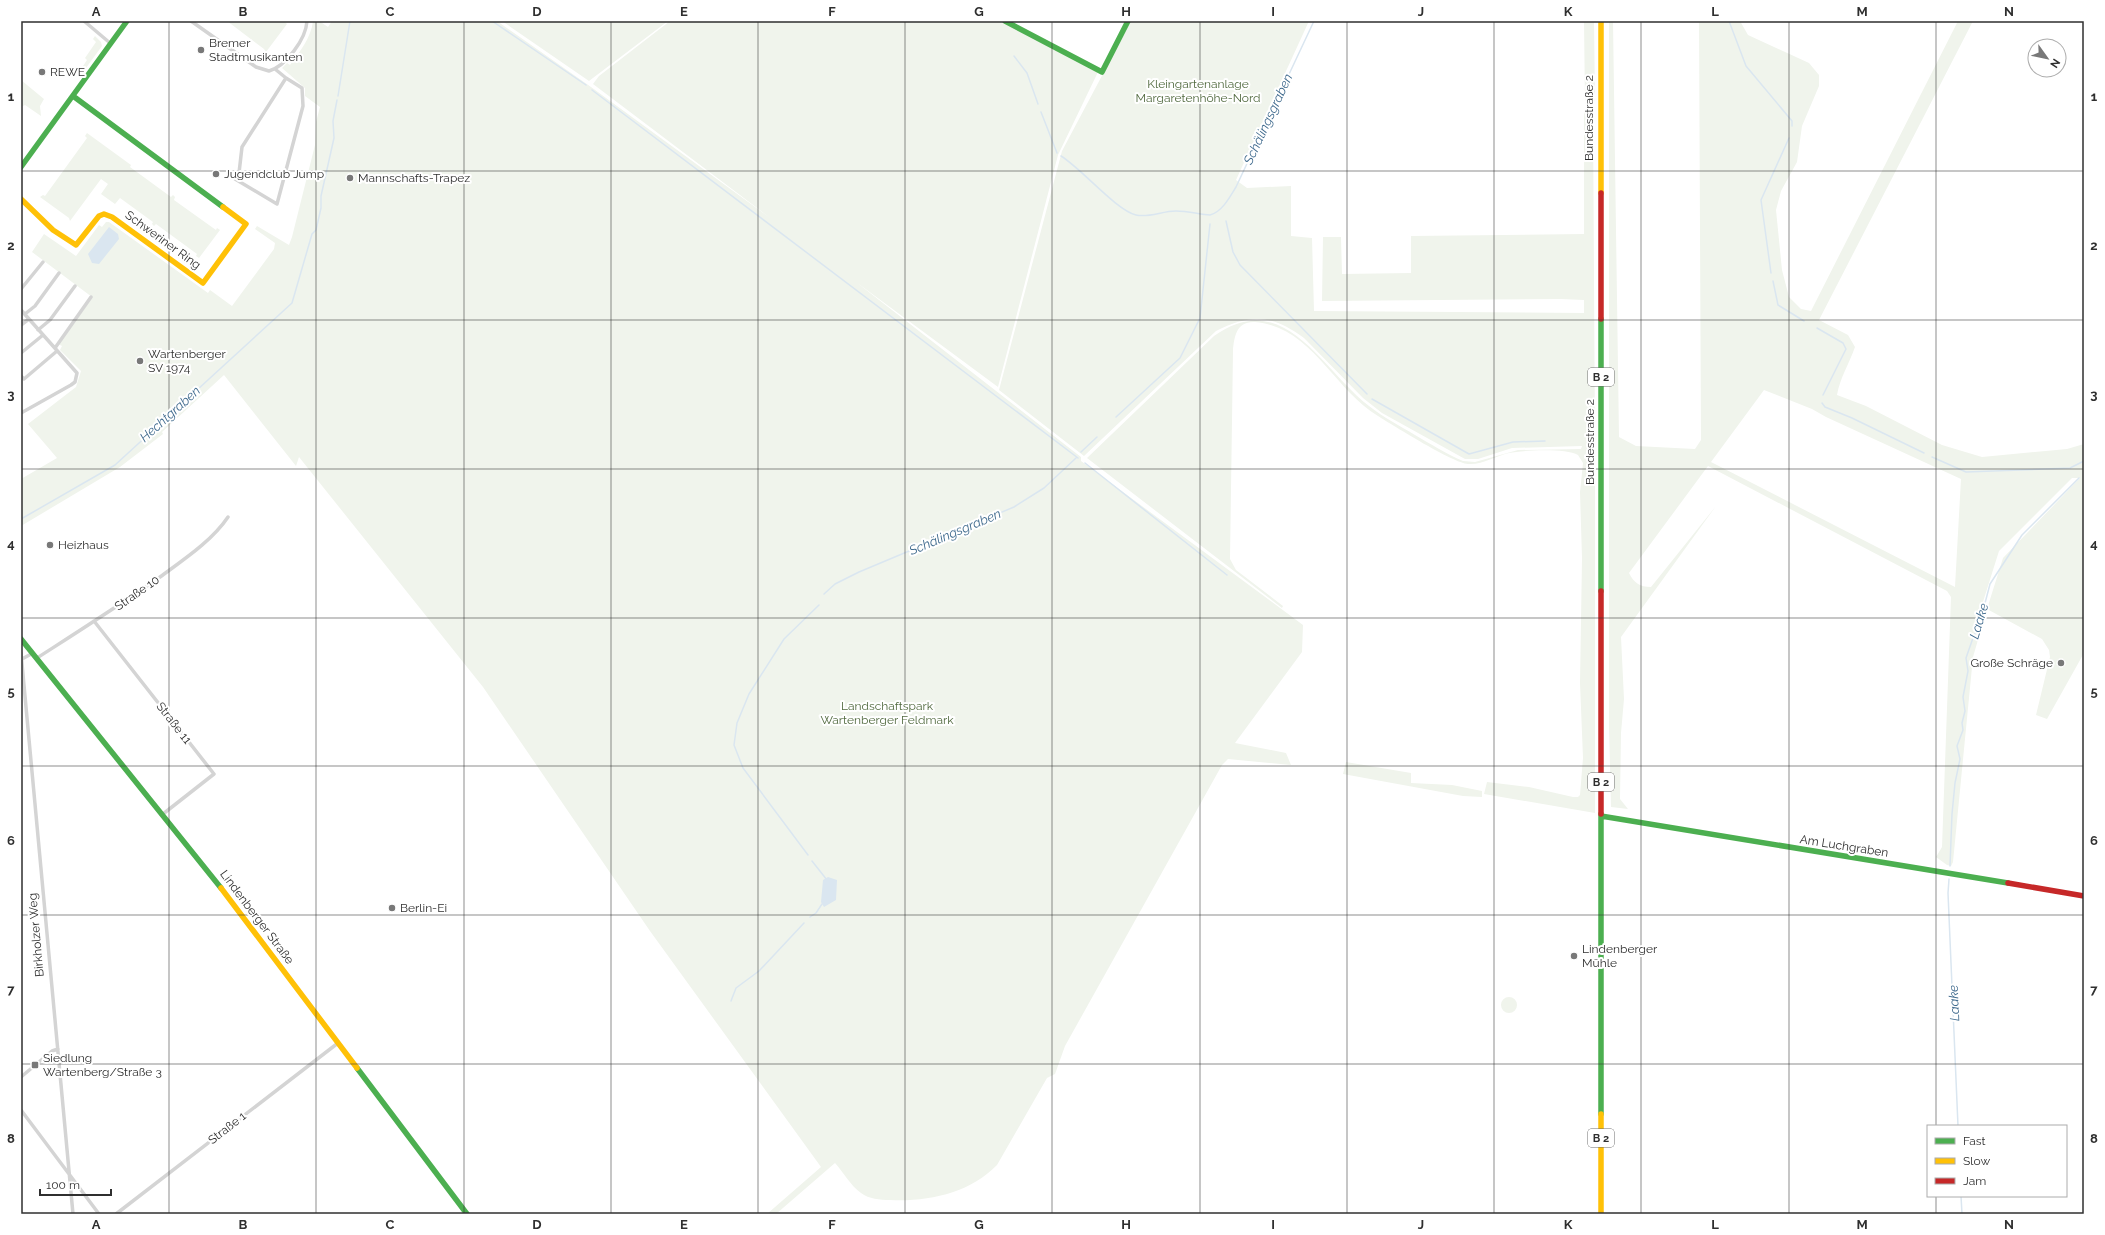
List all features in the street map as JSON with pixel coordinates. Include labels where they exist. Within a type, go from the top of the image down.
[{"type":"street","points":[[84,21],[110,44]]},
{"type":"street","points":[[21,167],[127,21]]},
{"type":"street","points":[[191,21],[256,67],[269,71],[276,69],[283,64],[303,35],[308,21]]},
{"type":"street","points":[[1005,21],[1102,72],[1128,21]]},
{"type":"street","name":"Bundesstraße 2","points":[[1601,21],[1601,816]]},
{"type":"street","points":[[276,69],[286,78],[302,88],[303,106],[277,204],[236,179],[239,173],[242,147],[286,78]]},
{"type":"street","name":"Schweriner Ring","points":[[21,200],[53,230],[76,245],[100,216],[104,214],[112,216],[203,283],[246,224],[73,96]]},
{"type":"street","points":[[21,289],[43,262]]},
{"type":"street","points":[[25,314],[35,306],[59,273]]},
{"type":"street","points":[[38,330],[50,320],[75,286]]},
{"type":"street","points":[[21,376],[24,379],[56,350],[91,297]]},
{"type":"street","points":[[21,310],[56,350],[77,371],[75,382],[21,413]]},
{"type":"street","points":[[21,325],[29,319]]},
{"type":"street","points":[[21,353],[43,335]]},
{"type":"street","name":"Straße 10","points":[[38,658],[94,622],[184,560],[214,533],[228,516]]},
{"type":"street","name":"Straße 11","points":[[94,622],[214,774],[163,814]]},
{"type":"street","name":"Lindenberger Straße","points":[[21,640],[38,658],[234,904],[467,1214]]},
{"type":"street","name":"Birkholzer Weg","points":[[21,653],[73,1214]]},
{"type":"street","points":[[22,659],[33,653]]},
{"type":"street","name":"Am Luchgraben","points":[[1601,816],[2084,896]]},
{"type":"street","name":"B 2","points":[[1601,816],[1601,1214]]},
{"type":"street","name":"Straße 1","points":[[116,1214],[338,1042]]},
{"type":"street","points":[[21,1077],[52,1051],[58,1049]]},
{"type":"street","points":[[21,1110],[99,1214]]},
{"type":"green space","points":[[227,21],[284,21],[287,24],[266,52]]},
{"type":"green space","name":"Landschaftspark Wartenberger Feldmark","points":[[313,21],[319,21],[328,27],[332,21],[497,21],[591,87],[773,220],[593,84],[599,76],[670,21],[1002,21],[1098,72],[1058,155],[998,387],[856,282],[1081,457],[1081,461],[1303,625],[1302,652],[1235,743],[1286,753],[1291,765],[1228,759],[1222,765],[1065,1046],[1055,1074],[1047,1078],[997,1165],[974,1183],[948,1194],[933,1197],[904,1200],[871,1198],[857,1190],[835,1163],[776,1214],[767,1214],[821,1167],[650,931],[483,687],[299,457],[296,466],[224,375],[162,432],[163,434],[120,467],[21,526],[21,479],[57,458],[28,424],[76,387],[81,371],[60,350],[62,346],[58,344],[92,297],[32,252],[44,234],[76,256],[99,225],[102,227],[106,222],[109,222],[208,293],[210,290],[232,306],[274,249],[275,243],[255,229],[257,226],[289,245],[292,237],[315,145],[316,122],[320,107],[305,96],[305,88],[282,68],[287,63],[290,65],[301,49],[310,33]]},
{"type":"green space","points":[[502,21],[668,21],[589,81]]},
{"type":"green space","name":"Kleingartenanlage Margaretenhöhe-Nord","points":[[1131,21],[1309,21],[1236,180],[1247,188],[1291,186],[1291,236],[1312,238],[1314,311],[1584,313],[1584,300],[1322,301],[1323,237],[1341,237],[1342,274],[1411,273],[1411,236],[1584,234],[1584,111],[1589,110],[1593,113],[1595,444],[1589,445],[1589,449],[1595,450],[1595,813],[1484,794],[1487,782],[1529,787],[1573,797],[1578,797],[1580,795],[1583,758],[1580,683],[1582,558],[1580,492],[1583,463],[1578,455],[1564,451],[1534,450],[1504,454],[1484,462],[1473,464],[1460,462],[1437,451],[1378,416],[1362,404],[1307,347],[1292,335],[1275,326],[1250,322],[1261,321],[1281,326],[1300,338],[1351,390],[1374,410],[1439,449],[1463,461],[1475,462],[1518,450],[1581,449],[1582,446],[1512,448],[1478,459],[1465,459],[1382,413],[1363,398],[1304,338],[1293,330],[1272,321],[1251,319],[1240,321],[1216,331],[1084,456],[999,390],[1062,151]]},
{"type":"green space","points":[[1584,21],[1594,21],[1595,102],[1591,105],[1585,105]]},
{"type":"green space","points":[[1609,21],[1613,21],[1619,437],[1636,446],[1695,449],[1701,440],[1699,21],[1740,21],[1748,35],[1809,63],[1819,75],[1819,86],[1802,126],[1797,162],[1781,191],[1776,210],[1782,270],[1789,297],[1801,309],[1811,311],[1958,21],[1973,21],[1819,320],[1848,335],[1855,347],[1842,377],[1837,395],[1866,406],[1942,445],[1982,457],[2067,449],[2084,444],[2084,653],[2047,719],[2036,715],[2050,657],[2049,650],[2042,639],[1987,609],[1973,657],[1953,862],[1951,866],[1947,865],[1936,857],[1942,847],[1951,597],[1947,591],[1708,466],[1629,573],[1638,584],[1651,587],[1716,506],[1621,637],[1624,699],[1621,733],[1620,799],[1628,809],[1611,807],[1609,727]],"holes":[[[1764,390],[1812,409],[1826,417],[1961,479],[1955,587],[1711,462]],[[2072,478],[2080,478],[2003,558],[1987,609],[1982,605],[1999,551]]]},
{"type":"green space","points":[[95,36],[101,42],[102,46],[83,72],[78,68],[81,69],[87,60],[85,58],[96,42],[93,39]]},
{"type":"green space","points":[[21,80],[44,99],[40,106],[41,116],[25,105],[21,107]]},
{"type":"green space","points":[[87,133],[131,165],[130,167],[171,197],[173,195],[175,197],[174,200],[216,230],[217,228],[220,230],[199,258],[196,256],[197,254],[156,224],[154,226],[152,224],[153,222],[120,198],[115,204],[101,194],[108,184],[101,179],[70,221],[69,218],[40,197],[43,195],[45,196],[87,138],[85,136]]},
{"type":"green space","points":[[1249,322],[1244,324],[1238,330],[1234,340],[1233,351],[1230,559],[1236,570],[1283,606],[1282,608],[1087,458],[1214,336],[1239,323]]},
{"type":"green space","points":[[1346,762],[1411,773],[1411,783],[1452,785],[1482,791],[1482,797],[1463,796],[1343,774]]},
{"type":"green space","points":[[1509,997],[1516,1002],[1517,1005],[1512,1012],[1509,1013],[1502,1008],[1501,1005],[1506,998]]},
{"type":"shaded area","points":[[109,227],[118,234],[119,239],[99,264],[92,263],[88,254]]},
{"type":"shaded area","points":[[828,877],[837,880],[836,900],[824,907],[821,902],[823,880]]},
{"type":"waterway","name":"Hechtgraben","points":[[338,96],[350,21]]},
{"type":"waterway","points":[[492,21],[586,85]]},
{"type":"waterway","name":"Schälingsgraben","points":[[1061,156],[1119,206],[1136,215],[1146,216],[1176,211],[1210,215],[1218,211],[1225,204],[1236,187],[1314,21]]},
{"type":"waterway","points":[[1729,21],[1746,66],[1792,121],[1792,126]]},
{"type":"waterway","points":[[1014,56],[1027,73],[1038,104]]},
{"type":"waterway","points":[[592,90],[1078,458]]},
{"type":"waterway","name":"Hechtgraben","points":[[21,519],[115,465],[292,303],[312,234],[316,230],[321,208],[321,196],[334,138],[333,121],[337,100]]},
{"type":"waterway","points":[[1041,112],[1057,153]]},
{"type":"waterway","points":[[1771,273],[1761,200],[1789,138]]},
{"type":"waterway","points":[[1226,221],[1233,252],[1240,265],[1367,394]]},
{"type":"waterway","name":"Schälingsgraben","points":[[1116,417],[1180,358],[1200,318],[1210,224]]},
{"type":"waterway","points":[[1773,281],[1778,305],[1804,321]]},
{"type":"waterway","points":[[1817,328],[1843,343],[1846,349],[1823,395]]},
{"type":"waterway","points":[[1372,399],[1469,454],[1513,442],[1545,441]]},
{"type":"waterway","points":[[1822,403],[1825,407],[1852,418],[1924,453]]},
{"type":"waterway","name":"Schälingsgraben","points":[[1081,452],[1097,437]]},
{"type":"waterway","points":[[1932,457],[1966,472],[2070,468],[2084,461]]},
{"type":"waterway","name":"Schälingsgraben","points":[[824,594],[835,584],[859,572],[1014,507],[1044,488],[1076,458]]},
{"type":"waterway","points":[[1085,463],[1227,575]]},
{"type":"waterway","name":"Laake","points":[[1950,866],[1952,814],[1955,783],[1960,759],[1957,746],[1963,730],[1962,723],[1965,711],[1963,697],[1968,671],[1966,658],[1974,635],[1978,630],[1990,584],[2022,535],[2079,478]]},
{"type":"waterway","name":"Schälingsgraben","points":[[808,855],[743,768],[734,745],[737,723],[749,694],[784,639],[819,605]]},
{"type":"waterway","name":"Schälingsgraben","points":[[812,861],[827,880]]},
{"type":"waterway","name":"Laake","points":[[1949,879],[1948,893],[1958,1125]]},
{"type":"waterway","name":"Schälingsgraben","points":[[810,917],[816,913],[822,904]]},
{"type":"waterway","name":"Schälingsgraben","points":[[731,1001],[736,988],[759,971],[804,923]]},
{"type":"waterway","name":"Laake","points":[[1961,1197],[1962,1214]]},
{"type":"traffic: fast","points":[[21,167],[127,21]]},
{"type":"traffic: fast","points":[[1005,21],[1102,72],[1128,21]]},
{"type":"traffic: fast","points":[[73,96],[223,207]]},
{"type":"traffic: fast","points":[[1601,319],[1601,591]]},
{"type":"traffic: fast","points":[[21,639],[221,888]]},
{"type":"traffic: fast","points":[[1601,814],[1601,1114]]},
{"type":"traffic: fast","points":[[1601,816],[2008,883]]},
{"type":"traffic: fast","points":[[357,1068],[467,1214]]},
{"type":"traffic: slow","points":[[1601,21],[1601,193]]},
{"type":"traffic: slow","points":[[21,199],[53,230],[76,245],[99,216],[104,214],[112,217],[203,283],[246,224],[223,207]]},
{"type":"traffic: slow","points":[[221,888],[357,1068]]},
{"type":"traffic: slow","points":[[1601,1114],[1601,1214]]},
{"type":"traffic: jam","points":[[1601,193],[1601,319]]},
{"type":"traffic: jam","points":[[1601,591],[1601,814]]},
{"type":"traffic: jam","points":[[2008,883],[2084,896]]},
{"type":"place","name":"Bremer Stadtmusikanten","points":[[201,50]]},
{"type":"place","name":"REWE","points":[[42,72]]},
{"type":"place","name":"Jugendclub Jump","points":[[216,174]]},
{"type":"place","name":"Mannschafts-Trapez","points":[[350,178]]},
{"type":"place","name":"Wartenberger SV 1974","points":[[140,361]]},
{"type":"place","name":"Heizhaus","points":[[50,545]]},
{"type":"place","name":"Große Schräge","points":[[2061,663]]},
{"type":"place","name":"Berlin-Ei","points":[[392,908]]},
{"type":"place","name":"Lindenberger Mühle","points":[[1574,956]]},
{"type":"place","name":"Siedlung Wartenberg/Straße 3","points":[[35,1065]]}]
